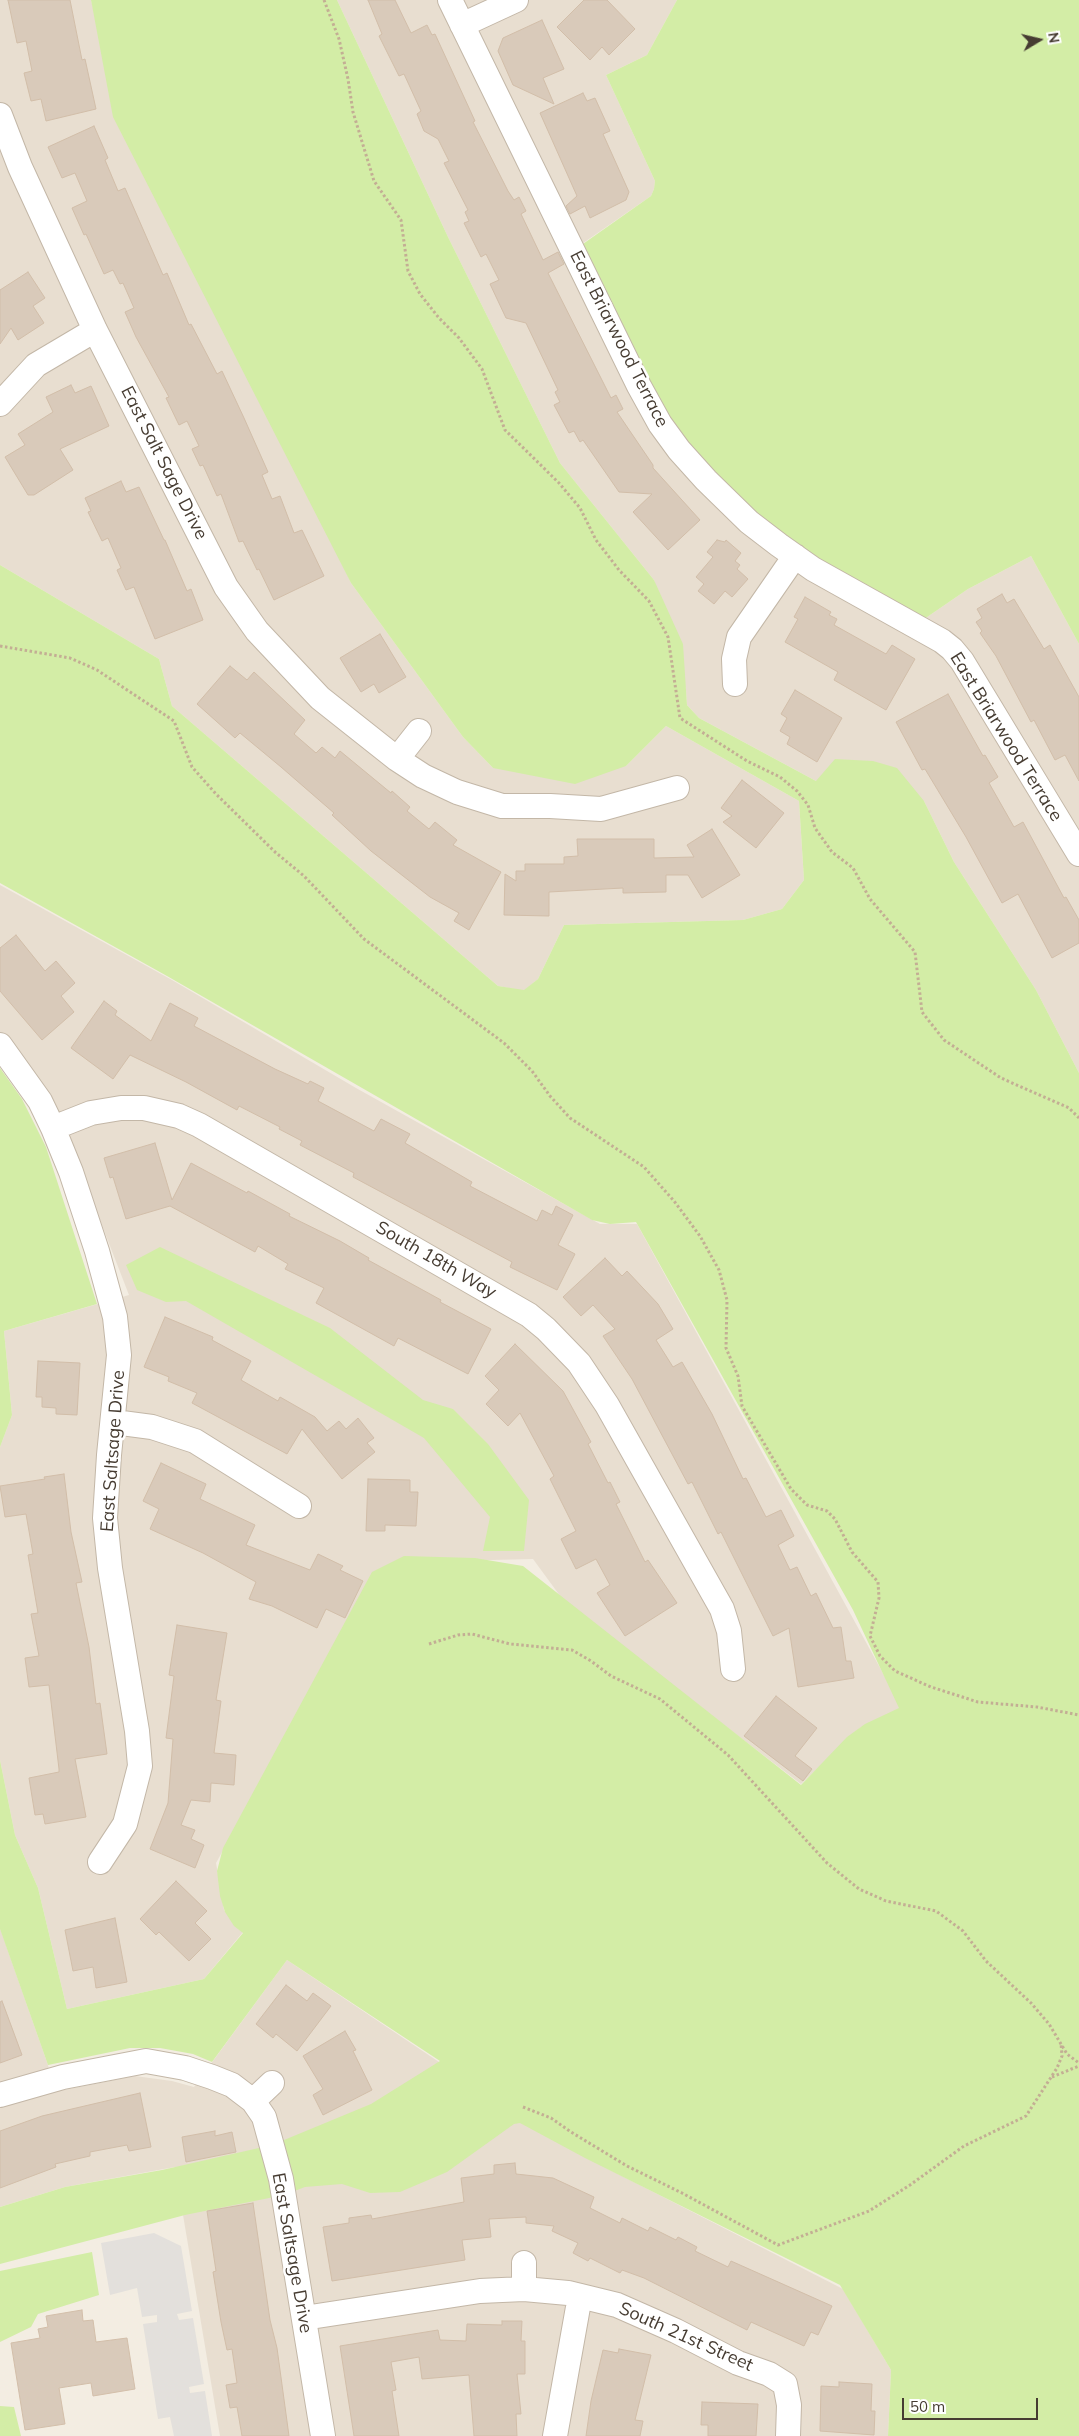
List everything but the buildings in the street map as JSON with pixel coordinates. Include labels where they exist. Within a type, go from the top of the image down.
[{"type":"street","name":"East Briarwood Terrace","points":[[450,0],[622,353],[660,424],[679,450],[706,480],[749,522],[795,556],[813,569],[942,640],[952,649],[962,661],[1072,827],[1079,854]]},
{"type":"street","points":[[462,25],[516,0]]},
{"type":"street","name":"East Salt Sage Drive","points":[[0,116],[20,167],[95,330],[226,587],[257,631],[320,698],[397,759],[423,776],[501,816],[550,806],[601,809],[677,788]]},
{"type":"street","points":[[0,404],[36,365],[95,330]]},
{"type":"street","points":[[735,684],[734,659],[739,637],[795,556]]},
{"type":"street","points":[[397,759],[418,731]]},
{"type":"street","points":[[0,1045],[40,1101],[53,1128]]},
{"type":"street","name":"South 18th Way","points":[[53,1128],[91,1113],[121,1108],[144,1108],[179,1116],[199,1125],[498,1296],[535,1320],[565,1347],[593,1381],[710,1583],[722,1609],[729,1631],[733,1669]]},
{"type":"street","name":"East Saltsage Drive","points":[[53,1128],[71,1172],[94,1242],[115,1317],[119,1356],[105,1518],[110,1568],[137,1731],[140,1766],[125,1824],[100,1862]]},
{"type":"street","points":[[114,1422],[152,1427],[195,1441],[299,1506]]},
{"type":"street","points":[[0,2095],[63,2077],[146,2061],[186,2068],[212,2077],[232,2085],[253,2101],[272,2083]]},
{"type":"street","name":"East Saltsage Drive","points":[[253,2101],[264,2117],[281,2179],[323,2436]]},
{"type":"street","points":[[524,2263],[524,2288]]},
{"type":"street","name":"South 21st Street","points":[[304,2318],[480,2291],[524,2288],[580,2296],[617,2305],[676,2331],[738,2363],[769,2374],[785,2384],[789,2405],[788,2436]]},
{"type":"street","points":[[555,2436],[580,2296]]},
{"type":"path","points":[[324,0],[339,39],[353,112],[374,181],[401,220],[408,271],[420,294],[439,318],[459,338],[482,369],[505,430],[559,483],[580,508],[596,540],[619,570],[649,601],[668,637],[680,718],[747,761],[780,777],[797,791],[808,805],[814,828],[832,852],[853,868],[870,899],[915,952],[922,1012],[944,1040],[1001,1078],[1069,1108],[1079,1118]]},
{"type":"path","points":[[0,646],[70,658],[97,670],[174,721],[192,766],[216,794],[275,852],[304,876],[364,939],[504,1043],[532,1071],[550,1096],[570,1118],[644,1168],[674,1201],[700,1236],[719,1270],[727,1300],[726,1348],[738,1376],[742,1406],[791,1489],[807,1505],[826,1511],[835,1519],[852,1552],[878,1582],[879,1598],[870,1636],[880,1656],[895,1672],[931,1687],[978,1702],[1037,1707],[1079,1715]]},
{"type":"path","points":[[429,1644],[458,1635],[472,1634],[510,1644],[572,1650],[611,1676],[660,1699],[728,1755],[827,1863],[859,1889],[886,1901],[936,1911],[963,1931],[986,1961],[1031,2004],[1061,2041],[1067,2054],[1079,2064],[1050,2079]]},
{"type":"path","points":[[523,2107],[552,2118],[570,2132],[627,2166],[682,2192],[778,2245],[868,2212],[910,2185],[964,2146],[1026,2116],[1050,2079],[1062,2056],[1061,2041]]},
{"type":"shaded area","points":[[0,0],[91,0],[97,24],[351,583],[463,737],[493,768],[626,766],[666,726],[799,801],[804,880],[782,909],[743,920],[564,925],[538,979],[524,991],[498,986],[172,706],[159,659],[0,565]]},
{"type":"shaded area","points":[[337,0],[677,0],[647,55],[606,75],[655,181],[654,189],[651,196],[573,250],[914,626],[968,589],[1031,556],[1079,644],[1079,1073],[1036,990],[954,862],[924,801],[816,781],[699,718],[687,705],[686,690],[654,580],[560,463],[448,237]]},
{"type":"shaded area","points":[[0,885],[172,980],[356,1088],[600,1224],[637,1224],[902,1708],[860,1728],[801,1784],[566,1604],[533,1559],[407,1562],[345,1629],[216,1863],[224,1910],[243,1932],[204,1979],[67,2009],[38,1888],[15,1835],[0,1760],[0,1447],[12,1415],[4,1331],[129,1295],[86,1184],[44,1093],[0,1033]]},
{"type":"shaded area","points":[[0,1928],[48,2065],[54,2092],[135,2076],[172,2081],[194,2087],[287,1960],[587,2158],[843,2289],[891,2370],[888,2436],[220,2436],[175,2167],[65,2187],[0,2207]]},
{"type":"shaded area","points":[[154,2233],[181,2246],[192,2311],[177,2314],[179,2320],[193,2318],[204,2384],[189,2387],[190,2393],[205,2391],[212,2436],[174,2436],[170,2417],[158,2419],[143,2324],[157,2322],[157,2315],[142,2317],[137,2288],[110,2295],[101,2243]]},
{"type":"green space","points":[[91,0],[337,0],[448,237],[560,463],[654,580],[683,644],[687,705],[699,718],[816,781],[835,759],[873,761],[897,768],[924,801],[954,862],[1036,990],[1079,1073],[1079,2436],[888,2436],[891,2370],[840,2285],[585,2158],[520,2123],[514,2124],[447,2172],[400,2192],[370,2193],[342,2184],[305,2187],[284,2195],[185,2215],[0,2264],[0,2207],[65,2187],[162,2170],[272,2145],[371,2104],[440,2061],[287,1960],[212,2062],[193,2054],[160,2048],[130,2048],[48,2065],[0,1929],[0,1760],[15,1835],[38,1888],[67,2009],[204,1979],[243,1933],[234,1926],[225,1912],[220,1896],[217,1871],[223,1848],[372,1572],[404,1556],[475,1558],[523,1566],[801,1785],[847,1737],[865,1724],[899,1708],[853,1610],[636,1222],[610,1224],[592,1220],[167,976],[0,883],[0,565],[159,659],[172,706],[498,986],[524,990],[538,979],[564,925],[743,920],[782,909],[804,880],[799,801],[666,726],[626,766],[575,784],[493,768],[463,737],[351,583],[113,117]]},
{"type":"green space","points":[[677,0],[1079,0],[1079,644],[1031,556],[968,589],[914,626],[706,480],[573,251],[651,196],[654,189],[655,181],[606,75],[647,55]]},
{"type":"green space","points":[[0,1068],[22,1099],[46,1147],[97,1304],[4,1331],[12,1415],[0,1447]]},
{"type":"green space","points":[[160,1247],[330,1328],[423,1400],[453,1409],[488,1444],[529,1500],[524,1551],[483,1551],[490,1517],[424,1438],[186,1301],[166,1302],[137,1290],[126,1265]]},
{"type":"green space","points":[[92,2252],[99,2295],[38,2314],[31,2327],[0,2342],[0,2271]]},
{"type":"green space","points":[[0,2406],[14,2407],[21,2436],[0,2436]]}]
